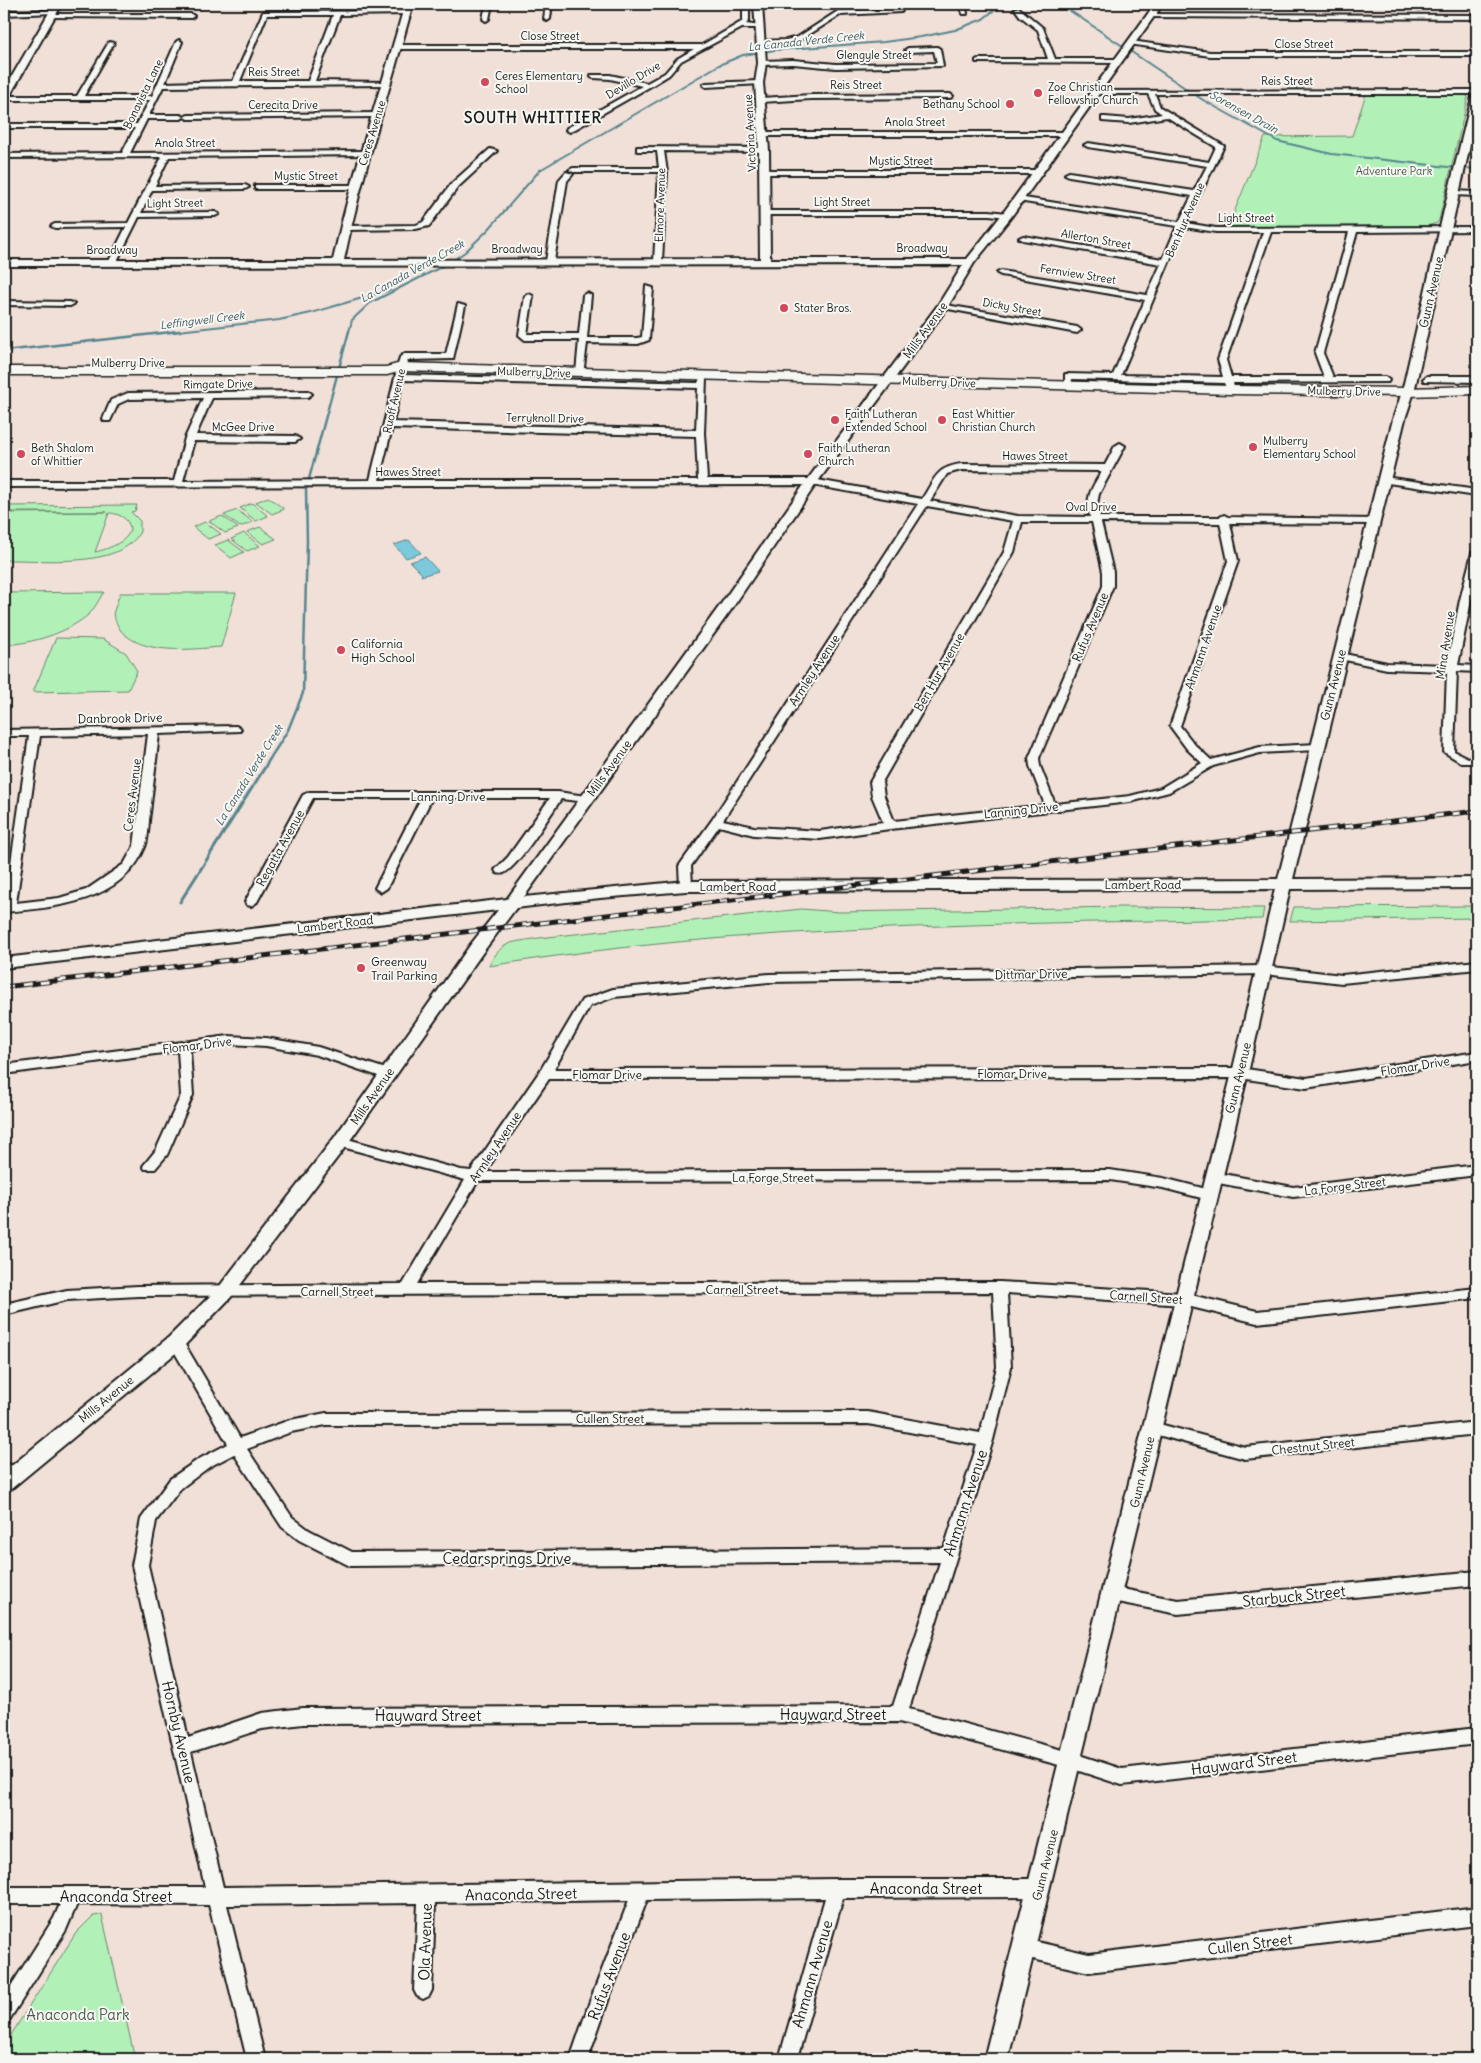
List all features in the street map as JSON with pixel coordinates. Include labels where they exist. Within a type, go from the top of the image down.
[{"type":"main road","name":"Mills Avenue","points":[[888,380],[943,306]]},
{"type":"main road","name":"Mulberry Drive","points":[[4,363],[119,362],[339,367],[400,372],[580,373],[703,381],[1068,381],[1408,392],[1477,390]]},
{"type":"main road","points":[[48,371],[61,366],[90,366],[119,362]]},
{"type":"main road","name":"Mulberry Drive","points":[[4,371],[339,367]]},
{"type":"main road","name":"Lambert Road","points":[[686,886],[1284,884]]},
{"type":"street","points":[[4,98],[58,4]]},
{"type":"street","points":[[486,19],[489,4]]},
{"type":"street","points":[[547,20],[549,4]]},
{"type":"street","points":[[741,26],[746,21],[746,4]]},
{"type":"street","name":"Victoria Avenue","points":[[758,4],[766,213],[765,261]]},
{"type":"street","points":[[963,4],[965,13]]},
{"type":"street","name":"Mills Avenue","points":[[943,306],[970,262],[1008,214],[1159,4]]},
{"type":"street","points":[[236,83],[265,13],[337,14],[407,8]]},
{"type":"street","name":"Ceres Avenue","points":[[338,262],[355,187],[378,116],[407,8]]},
{"type":"street","points":[[1018,9],[1022,15],[1041,29],[1052,60]]},
{"type":"street","points":[[761,52],[800,38],[838,13],[899,11]]},
{"type":"street","points":[[4,13],[191,16]]},
{"type":"street","points":[[310,83],[337,14]]},
{"type":"street","points":[[1151,16],[1477,17]]},
{"type":"street","points":[[741,26],[759,28]]},
{"type":"street","name":"Devillo Drive","points":[[570,130],[649,85],[666,74],[679,60],[741,26]]},
{"type":"street","points":[[79,98],[110,42]]},
{"type":"street","name":"Bonavista Lane","points":[[125,155],[152,98],[161,85],[180,42]]},
{"type":"street","name":"Close Street","points":[[1128,46],[1210,54],[1477,54]]},
{"type":"street","name":"Close Street","points":[[398,47],[703,47]]},
{"type":"street","name":"Glengyle Street","points":[[761,52],[793,62],[836,66],[941,65],[936,49],[908,50]]},
{"type":"street","points":[[978,61],[1119,61]]},
{"type":"street","points":[[593,76],[649,85]]},
{"type":"street","name":"Reis Street","points":[[161,85],[236,83],[387,84]]},
{"type":"street","points":[[706,85],[760,83]]},
{"type":"street","name":"Reis Street","points":[[1097,92],[1477,92]]},
{"type":"street","name":"Ben Hur Avenue","points":[[1116,377],[1181,226],[1220,146],[1157,108],[1151,93]]},
{"type":"street","name":"Reis Street","points":[[761,100],[811,97],[950,96]]},
{"type":"street","name":"Gunn Avenue","points":[[996,2059],[1240,1073],[1317,747],[1399,419],[1408,392],[1453,193],[1477,97]]},
{"type":"street","points":[[4,98],[152,98]]},
{"type":"street","points":[[1106,119],[1140,121],[1167,115]]},
{"type":"street","name":"Cerecita Drive","points":[[144,117],[378,116]]},
{"type":"street","points":[[4,126],[139,126]]},
{"type":"street","name":"Anola Street","points":[[763,134],[1066,134]]},
{"type":"street","points":[[1088,146],[1210,164]]},
{"type":"street","points":[[640,149],[764,150]]},
{"type":"street","name":"Elmore Avenue","points":[[658,261],[663,170],[660,149]]},
{"type":"street","points":[[345,228],[416,227],[426,224],[455,185],[493,151]]},
{"type":"street","name":"Anola Street","points":[[4,156],[366,153]]},
{"type":"street","points":[[112,263],[167,154]]},
{"type":"street","points":[[550,262],[563,180],[571,172],[663,170]]},
{"type":"street","name":"Mystic Street","points":[[764,172],[1038,172]]},
{"type":"street","points":[[1069,174],[1196,194]]},
{"type":"street","points":[[149,188],[245,187]]},
{"type":"street","name":"Mystic Street","points":[[258,187],[355,187]]},
{"type":"street","points":[[1453,193],[1477,194]]},
{"type":"street","name":"Light Street","points":[[1018,199],[1216,230],[1477,229]]},
{"type":"street","name":"Light Street","points":[[766,213],[989,212],[1008,214]]},
{"type":"street","name":"Light Street","points":[[136,215],[214,214]]},
{"type":"street","points":[[55,226],[131,225]]},
{"type":"street","points":[[1230,385],[1222,360],[1268,229]]},
{"type":"street","points":[[1329,379],[1319,354],[1354,229]]},
{"type":"street","name":"Allerton Street","points":[[1023,238],[1166,262]]},
{"type":"street","name":"Broadway","points":[[5,265],[442,261],[970,262]]},
{"type":"street","name":"Fernview Street","points":[[1001,273],[1150,298]]},
{"type":"street","points":[[529,296],[523,335],[525,337],[638,341],[646,338],[649,288]]},
{"type":"street","points":[[580,373],[587,295]]},
{"type":"street","points":[[4,304],[70,304]]},
{"type":"street","name":"Ruoff Avenue","points":[[374,483],[404,357],[450,357],[461,306]]},
{"type":"street","name":"Dicky Street","points":[[943,306],[1077,330]]},
{"type":"street","name":"Mulberry Drive","points":[[400,372],[703,381]]},
{"type":"street","name":"Mulberry Drive","points":[[1068,381],[1116,377],[1230,385],[1329,379],[1385,380]]},
{"type":"street","points":[[1428,379],[1477,379]]},
{"type":"street","name":"Mills Avenue","points":[[8,1474],[176,1342],[225,1292],[340,1142],[477,948],[512,903],[726,607],[812,482],[888,380]]},
{"type":"street","points":[[703,381],[700,433],[703,482]]},
{"type":"street","name":"Rimgate Drive","points":[[107,419],[114,402],[128,396],[308,394]]},
{"type":"street","points":[[177,485],[190,438],[208,396]]},
{"type":"street","name":"Terryknoll Drive","points":[[388,425],[700,433]]},
{"type":"street","name":"McGee Drive","points":[[190,438],[295,439]]},
{"type":"street","name":"Rufus Avenue","points":[[1051,807],[1035,766],[1034,758],[1108,586],[1108,572],[1094,520],[1092,504],[1094,494],[1120,446]]},
{"type":"street","name":"Hawes Street","points":[[961,467],[1109,468]]},
{"type":"street","name":"Armley Avenue","points":[[686,886],[685,866],[716,822],[923,502],[944,472],[961,467]]},
{"type":"street","points":[[1384,480],[1477,493]]},
{"type":"street","name":"Hawes Street","points":[[4,484],[812,482]]},
{"type":"street","name":"Oval Drive","points":[[812,482],[1018,519],[1224,518],[1373,521]]},
{"type":"street","name":"Ahmann Avenue","points":[[1209,764],[1191,747],[1175,726],[1233,561],[1224,518]]},
{"type":"street","name":"Ben Hur Avenue","points":[[890,825],[878,796],[876,782],[1008,552],[1018,519]]},
{"type":"street","name":"Mina Avenue","points":[[1472,761],[1449,752],[1452,668],[1476,553]]},
{"type":"street","points":[[1465,600],[1477,602]]},
{"type":"street","points":[[1340,656],[1387,666],[1477,669]]},
{"type":"street","name":"Danbrook Drive","points":[[4,733],[154,732],[236,729]]},
{"type":"street","name":"Ceres Avenue","points":[[7,907],[60,902],[90,893],[110,881],[129,866],[140,846],[154,732]]},
{"type":"street","points":[[7,907],[35,733]]},
{"type":"street","name":"Lanning Drive","points":[[716,822],[754,831],[820,835],[890,825],[1130,799],[1165,790],[1209,764],[1260,750],[1317,747]]},
{"type":"street","name":"Lanning Drive","points":[[309,795],[558,795],[586,799]]},
{"type":"street","name":"Regatta Avenue","points":[[251,902],[309,795]]},
{"type":"street","points":[[501,870],[512,860],[558,795]]},
{"type":"street","points":[[381,888],[428,796]]},
{"type":"street","name":"Lambert Road","points":[[1284,884],[1477,883]]},
{"type":"street","name":"Lambert Road","points":[[4,963],[600,893],[686,886]]},
{"type":"street","name":"Dittmar Drive","points":[[586,1003],[613,993],[769,978],[1264,970],[1342,978],[1477,965]]},
{"type":"street","name":"Armley Avenue","points":[[406,1291],[475,1175],[545,1074],[586,1003]]},
{"type":"street","name":"Flomar Drive","points":[[4,1071],[229,1040],[266,1042],[318,1051],[387,1074]]},
{"type":"street","points":[[150,1166],[162,1152],[187,1095],[184,1047]]},
{"type":"street","name":"Flomar Drive","points":[[545,1074],[1240,1073],[1306,1083],[1477,1056]]},
{"type":"street","name":"La Forge Street","points":[[340,1142],[461,1174],[516,1178],[1110,1174],[1163,1183],[1293,1192],[1477,1170]]},
{"type":"street","name":"Ahmann Avenue","points":[[899,1714],[948,1554],[986,1440],[1004,1367],[1000,1287]]},
{"type":"street","name":"Carnell Street","points":[[4,1310],[68,1295],[138,1291],[1000,1287],[1183,1299],[1257,1317],[1477,1293]]},
{"type":"street","name":"Cedarsprings Drive","points":[[176,1342],[238,1446],[287,1522],[304,1534],[350,1559],[948,1554]]},
{"type":"street","name":"Cullen Street","points":[[238,1446],[290,1426],[326,1419],[365,1418],[868,1418],[986,1440]]},
{"type":"street","name":"Chestnut Street","points":[[1152,1428],[1245,1453],[1477,1428]]},
{"type":"street","name":"Hornby Avenue","points":[[238,1446],[204,1463],[175,1484],[149,1519],[140,1565],[216,1896],[256,2059]]},
{"type":"street","name":"Starbuck Street","points":[[1112,1594],[1178,1607],[1477,1578]]},
{"type":"street","name":"Hayward Street","points":[[183,1748],[262,1721],[303,1716],[899,1714],[1070,1760],[1122,1777],[1477,1736]]},
{"type":"street","name":"Ahmann Avenue","points":[[788,2059],[837,1888]]},
{"type":"street","name":"Anaconda Street","points":[[4,1895],[426,1895],[641,1893],[837,1888],[1039,1888]]},
{"type":"street","name":"Rufus Avenue","points":[[579,2059],[641,1893]]},
{"type":"street","name":"Ola Avenue","points":[[422,1990],[426,1895]]},
{"type":"street","points":[[4,2013],[60,1924],[72,1896]]},
{"type":"street","name":"Cullen Street","points":[[1024,1948],[1089,1963],[1477,1916]]},
{"type":"green space","name":"Adventure Park","points":[[1366,94],[1463,94],[1468,97],[1437,223],[1427,226],[1228,227],[1265,137],[1352,136]]},
{"type":"green space","points":[[268,497],[284,509],[272,514],[256,502]]},
{"type":"green space","points":[[252,503],[268,516],[256,521],[240,508]]},
{"type":"green space","points":[[137,505],[135,511],[131,512],[140,521],[140,532],[130,544],[115,552],[98,557],[58,561],[4,560],[4,513],[107,512],[4,512],[4,506]],"holes":[[[109,513],[121,516],[127,521],[130,527],[129,533],[113,546],[95,552]]]},
{"type":"green space","points":[[237,510],[253,522],[240,527],[224,515]]},
{"type":"green space","points":[[222,516],[238,528],[225,533],[209,521]]},
{"type":"green space","points":[[205,522],[221,534],[208,539],[193,527]]},
{"type":"green space","points":[[260,527],[276,539],[263,544],[247,532]]},
{"type":"green space","points":[[244,533],[260,546],[247,551],[231,539]]},
{"type":"green space","points":[[228,540],[244,552],[231,558],[215,545]]},
{"type":"green space","points":[[104,592],[90,613],[79,622],[37,640],[4,645],[4,601],[7,593]]},
{"type":"green space","points":[[120,593],[236,593],[221,647],[169,649],[155,648],[143,644],[131,639],[121,631],[113,614]]},
{"type":"green space","points":[[56,638],[103,639],[126,653],[137,671],[128,690],[33,692]]},
{"type":"green space","points":[[1477,906],[1477,918],[1290,921],[1294,907]]},
{"type":"green space","points":[[1122,907],[1264,908],[1262,919],[972,925],[778,934],[585,952],[489,966],[499,951],[515,942],[801,909],[840,912]]},
{"type":"green space","name":"Anaconda Park","points":[[102,1915],[135,2059],[4,2059],[4,2046],[76,1933],[93,1916]]},
{"type":"water","points":[[409,540],[421,553],[406,558],[394,545]]},
{"type":"water","points":[[425,557],[438,571],[421,576],[422,574],[410,562]]},
{"type":"waterway","name":"La Canada Verde Creek","points":[[452,261],[465,252],[488,230],[540,170],[719,65],[743,55],[775,50],[884,42],[955,30],[983,19],[1002,4]]},
{"type":"waterway","name":"Sorensen Drain","points":[[1060,4],[1203,100],[1277,141],[1332,154],[1457,168]]},
{"type":"waterway","name":"Sorensen Drain","points":[[1463,168],[1477,169]]},
{"type":"waterway","name":"La Canada Verde Creek","points":[[349,332],[352,320],[370,303],[447,264]]},
{"type":"waterway","name":"Leffingwell Creek","points":[[169,332],[279,320],[311,313],[390,290]]},
{"type":"waterway","name":"Leffingwell Creek","points":[[4,351],[180,331]]},
{"type":"waterway","name":"La Canada Verde Creek","points":[[266,765],[288,730],[303,693],[307,541],[306,490],[349,331]]},
{"type":"waterway","name":"La Canada Verde Creek","points":[[180,902],[267,764]]},
{"type":"railway","points":[[4,987],[1477,811]]},
{"type":"place","name":"Ceres Elementary School","points":[[485,82]]},
{"type":"place","name":"Zoe Christian Fellowship Church","points":[[1038,93]]},
{"type":"place","name":"Bethany School","points":[[1010,104]]},
{"type":"place","name":"Stater Bros.","points":[[784,308]]},
{"type":"place","name":"Faith Lutheran Extended School","points":[[835,420]]},
{"type":"place","name":"East Whittier Christian Church","points":[[942,420]]},
{"type":"place","name":"Mulberry Elementary School","points":[[1253,447]]},
{"type":"place","name":"Beth Shalom of Whittier","points":[[21,454]]},
{"type":"place","name":"Faith Lutheran Church","points":[[808,454]]},
{"type":"place","name":"California High School","points":[[341,650]]},
{"type":"place","name":"Greenway Trail Parking","points":[[361,968]]},
{"type":"district","name":"SOUTH WHITTIER","points":[[533,117]]}]
